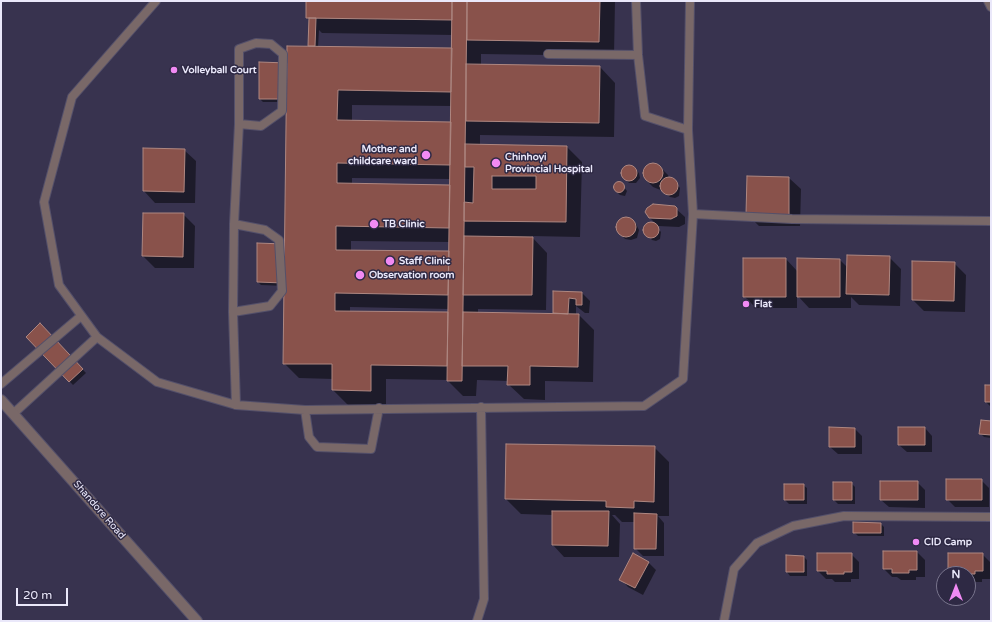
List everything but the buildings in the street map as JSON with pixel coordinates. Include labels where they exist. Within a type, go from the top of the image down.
[{"type":"street","name":"Shandore Road","points":[[1,400],[197,621]]},
{"type":"lane","points":[[156,1],[72,97],[44,202],[59,285],[97,337],[157,382],[236,405],[305,410],[644,406],[683,380],[693,214],[688,130],[690,1]]},
{"type":"lane","points":[[636,1],[638,55],[645,116],[688,130]]},
{"type":"lane","points":[[988,1],[991,7]]},
{"type":"lane","points":[[236,405],[233,312],[234,224],[239,124],[239,49],[256,43],[271,44],[283,54],[282,111],[261,126],[239,124]]},
{"type":"lane","points":[[548,54],[638,55]]},
{"type":"lane","points":[[693,214],[792,219],[991,221]]},
{"type":"lane","points":[[233,312],[270,306],[282,290],[279,240],[266,230],[234,224]]},
{"type":"lane","points":[[1,384],[81,316]]},
{"type":"lane","points":[[14,413],[97,337]]},
{"type":"lane","points":[[477,621],[484,599],[481,407]]},
{"type":"lane","points":[[305,410],[309,437],[317,447],[371,449],[379,408]]},
{"type":"lane","points":[[724,621],[734,569],[757,542],[793,526],[844,516],[991,517]]},
{"type":"place","name":"Volleyball Court","points":[[174,70]]},
{"type":"place","name":"Mother and childcare ward","points":[[426,155]]},
{"type":"place","name":"Chinhoyi Provincial Hospital","points":[[496,163]]},
{"type":"place","name":"TB Clinic","points":[[374,224]]},
{"type":"place","name":"Staff Clinic","points":[[390,261]]},
{"type":"place","name":"Observation room","points":[[360,275]]},
{"type":"place","name":"Flat","points":[[746,304]]},
{"type":"place","name":"CID Camp","points":[[916,542]]}]
